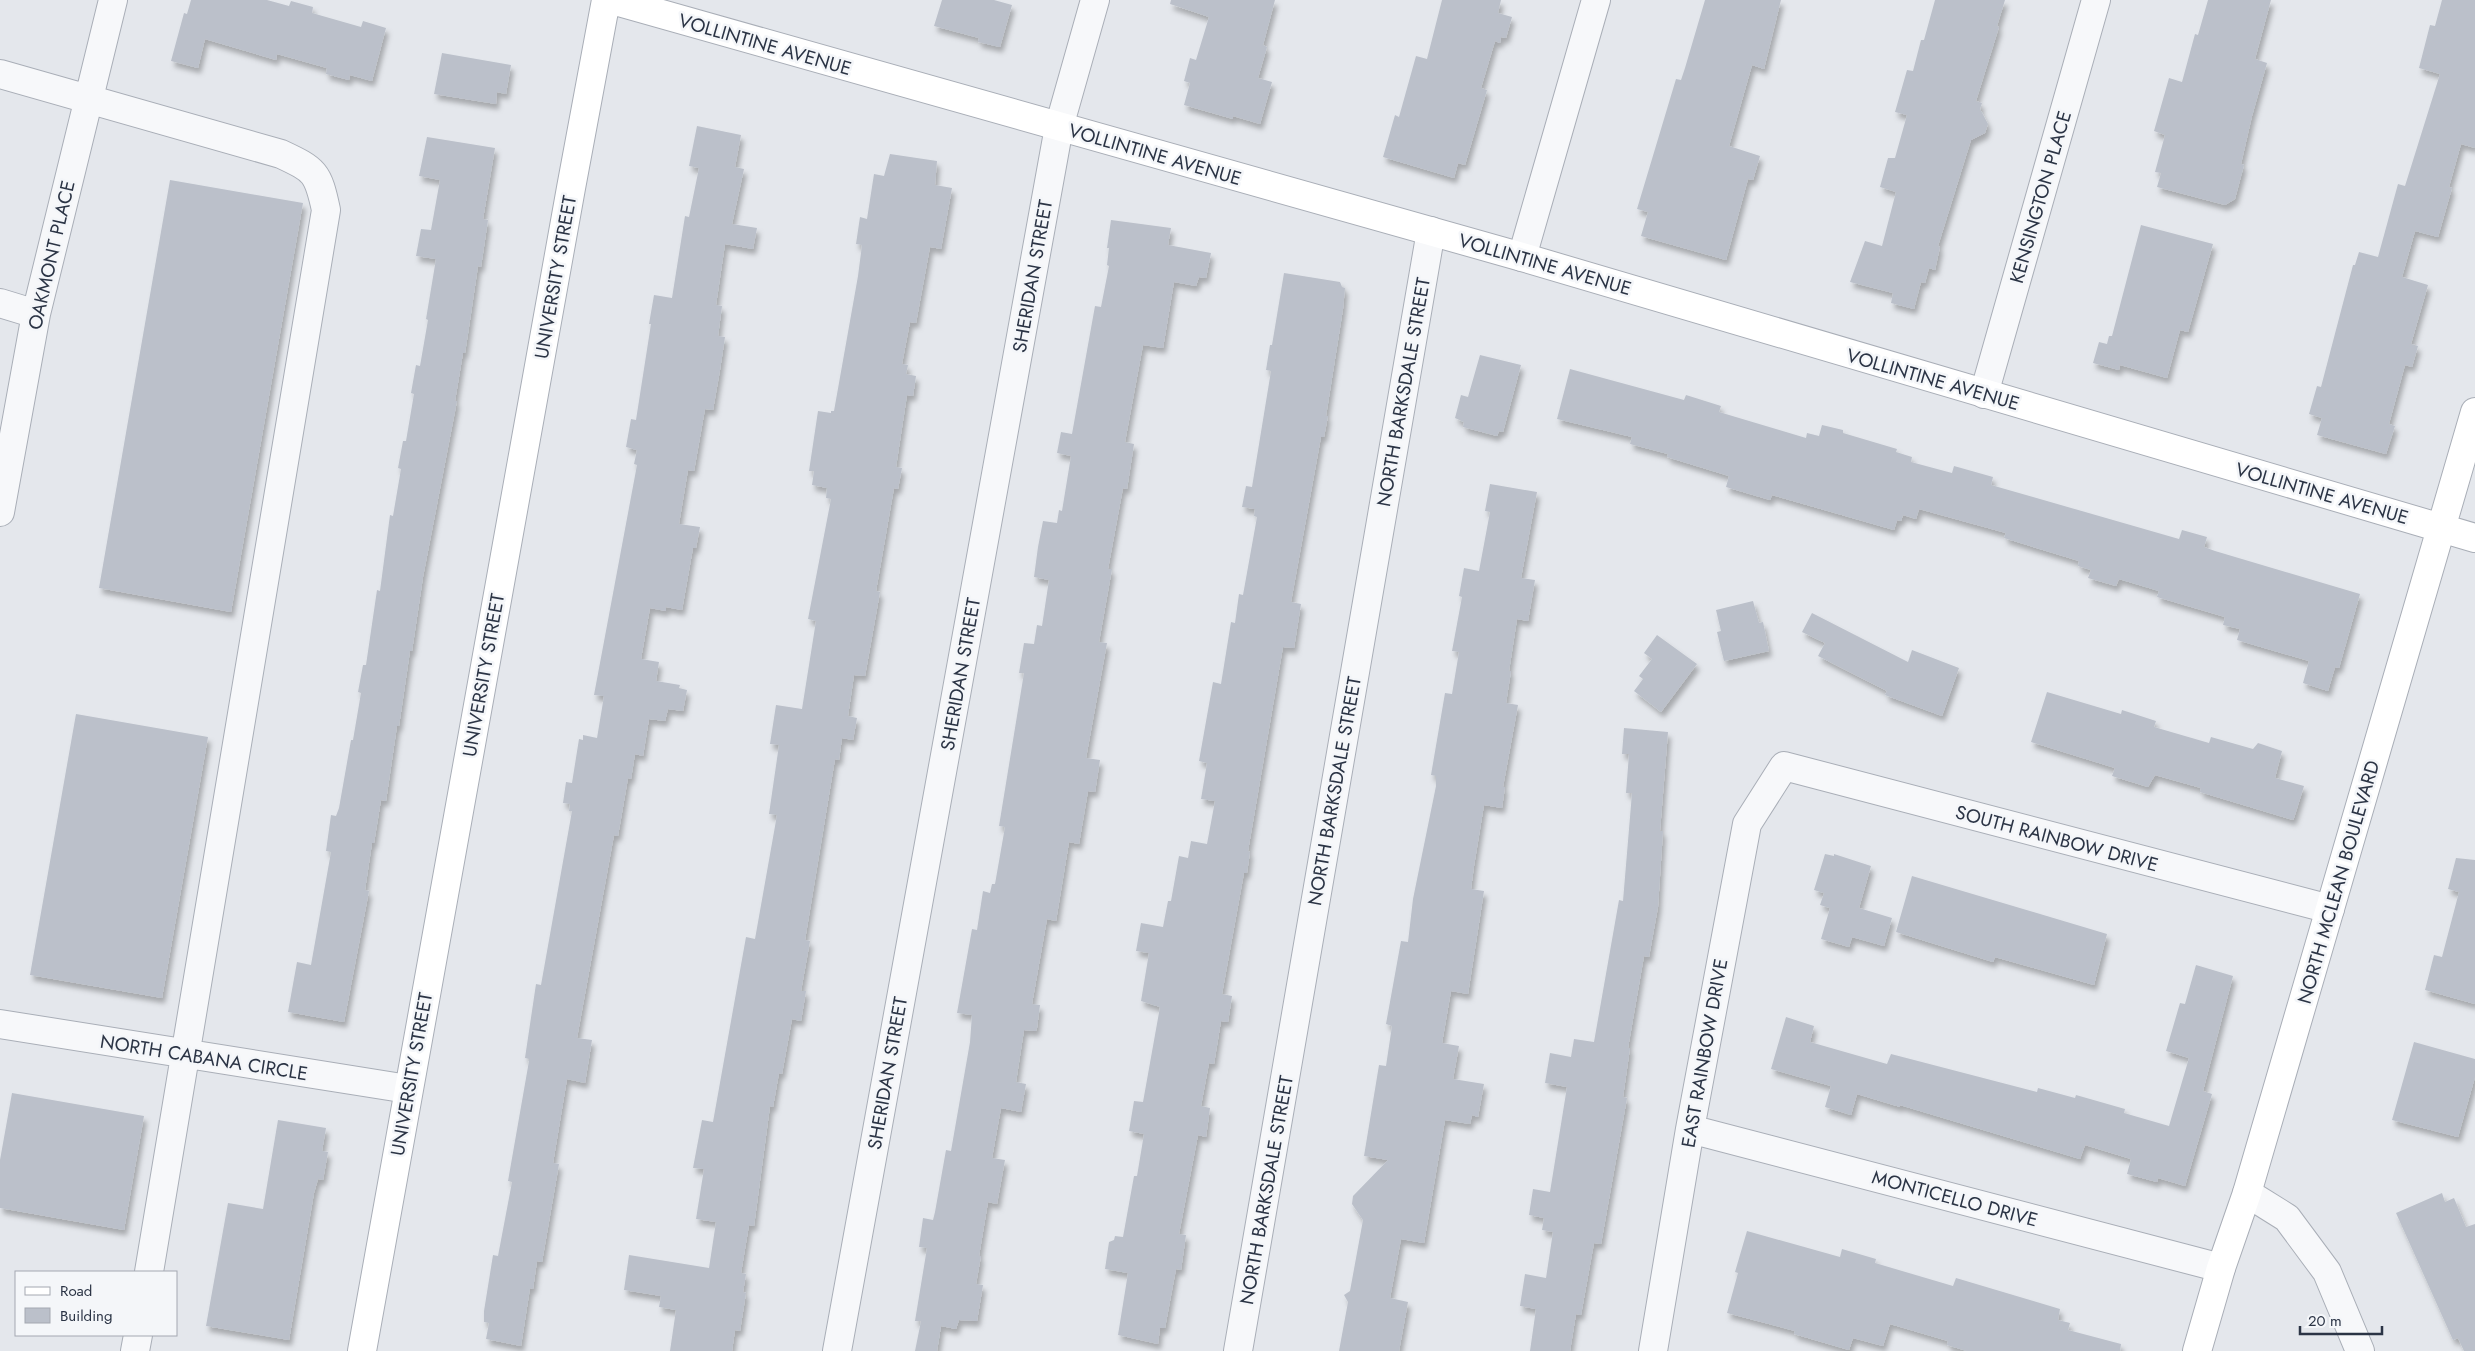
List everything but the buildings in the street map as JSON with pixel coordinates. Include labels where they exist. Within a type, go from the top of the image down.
[{"type":"street","name":"OAKMONT PLACE","points":[[0,512],[36,314],[113,0]]},
{"type":"street","name":"UNIVERSITY STREET","points":[[362,1351],[606,0]]},
{"type":"street","name":"VOLLINTINE AVENUE","points":[[612,0],[1522,257],[2475,538]]},
{"type":"street","name":"SHERIDAN STREET","points":[[837,1351],[1059,127],[1095,0]]},
{"type":"street","points":[[1522,257],[1596,0]]},
{"type":"street","name":"KENSINGTON PLACE","points":[[1984,394],[2096,0]]},
{"type":"street","points":[[0,74],[281,154],[309,167],[320,182],[326,210],[187,1054],[149,1271]]},
{"type":"street","name":"NORTH BARKSDALE STREET","points":[[1238,1351],[1431,231]]},
{"type":"street","points":[[0,303],[36,314]]},
{"type":"street","name":"NORTH MCLEAN BOULEVARD","points":[[2197,1351],[2221,1268],[2247,1193],[2475,412]]},
{"type":"street","name":"SOUTH RAINBOW DRIVE","points":[[1784,766],[2330,909]]},
{"type":"street","name":"EAST RAINBOW DRIVE","points":[[1653,1351],[1690,1129],[1747,824],[1784,766]]},
{"type":"street","name":"NORTH CABANA CIRCLE","points":[[0,1024],[408,1089]]},
{"type":"street","name":"MONTICELLO DRIVE","points":[[1690,1129],[2221,1268]]},
{"type":"street","points":[[2247,1193],[2287,1218],[2327,1272],[2360,1351]]},
{"type":"street","points":[[135,1351],[138,1336]]}]
